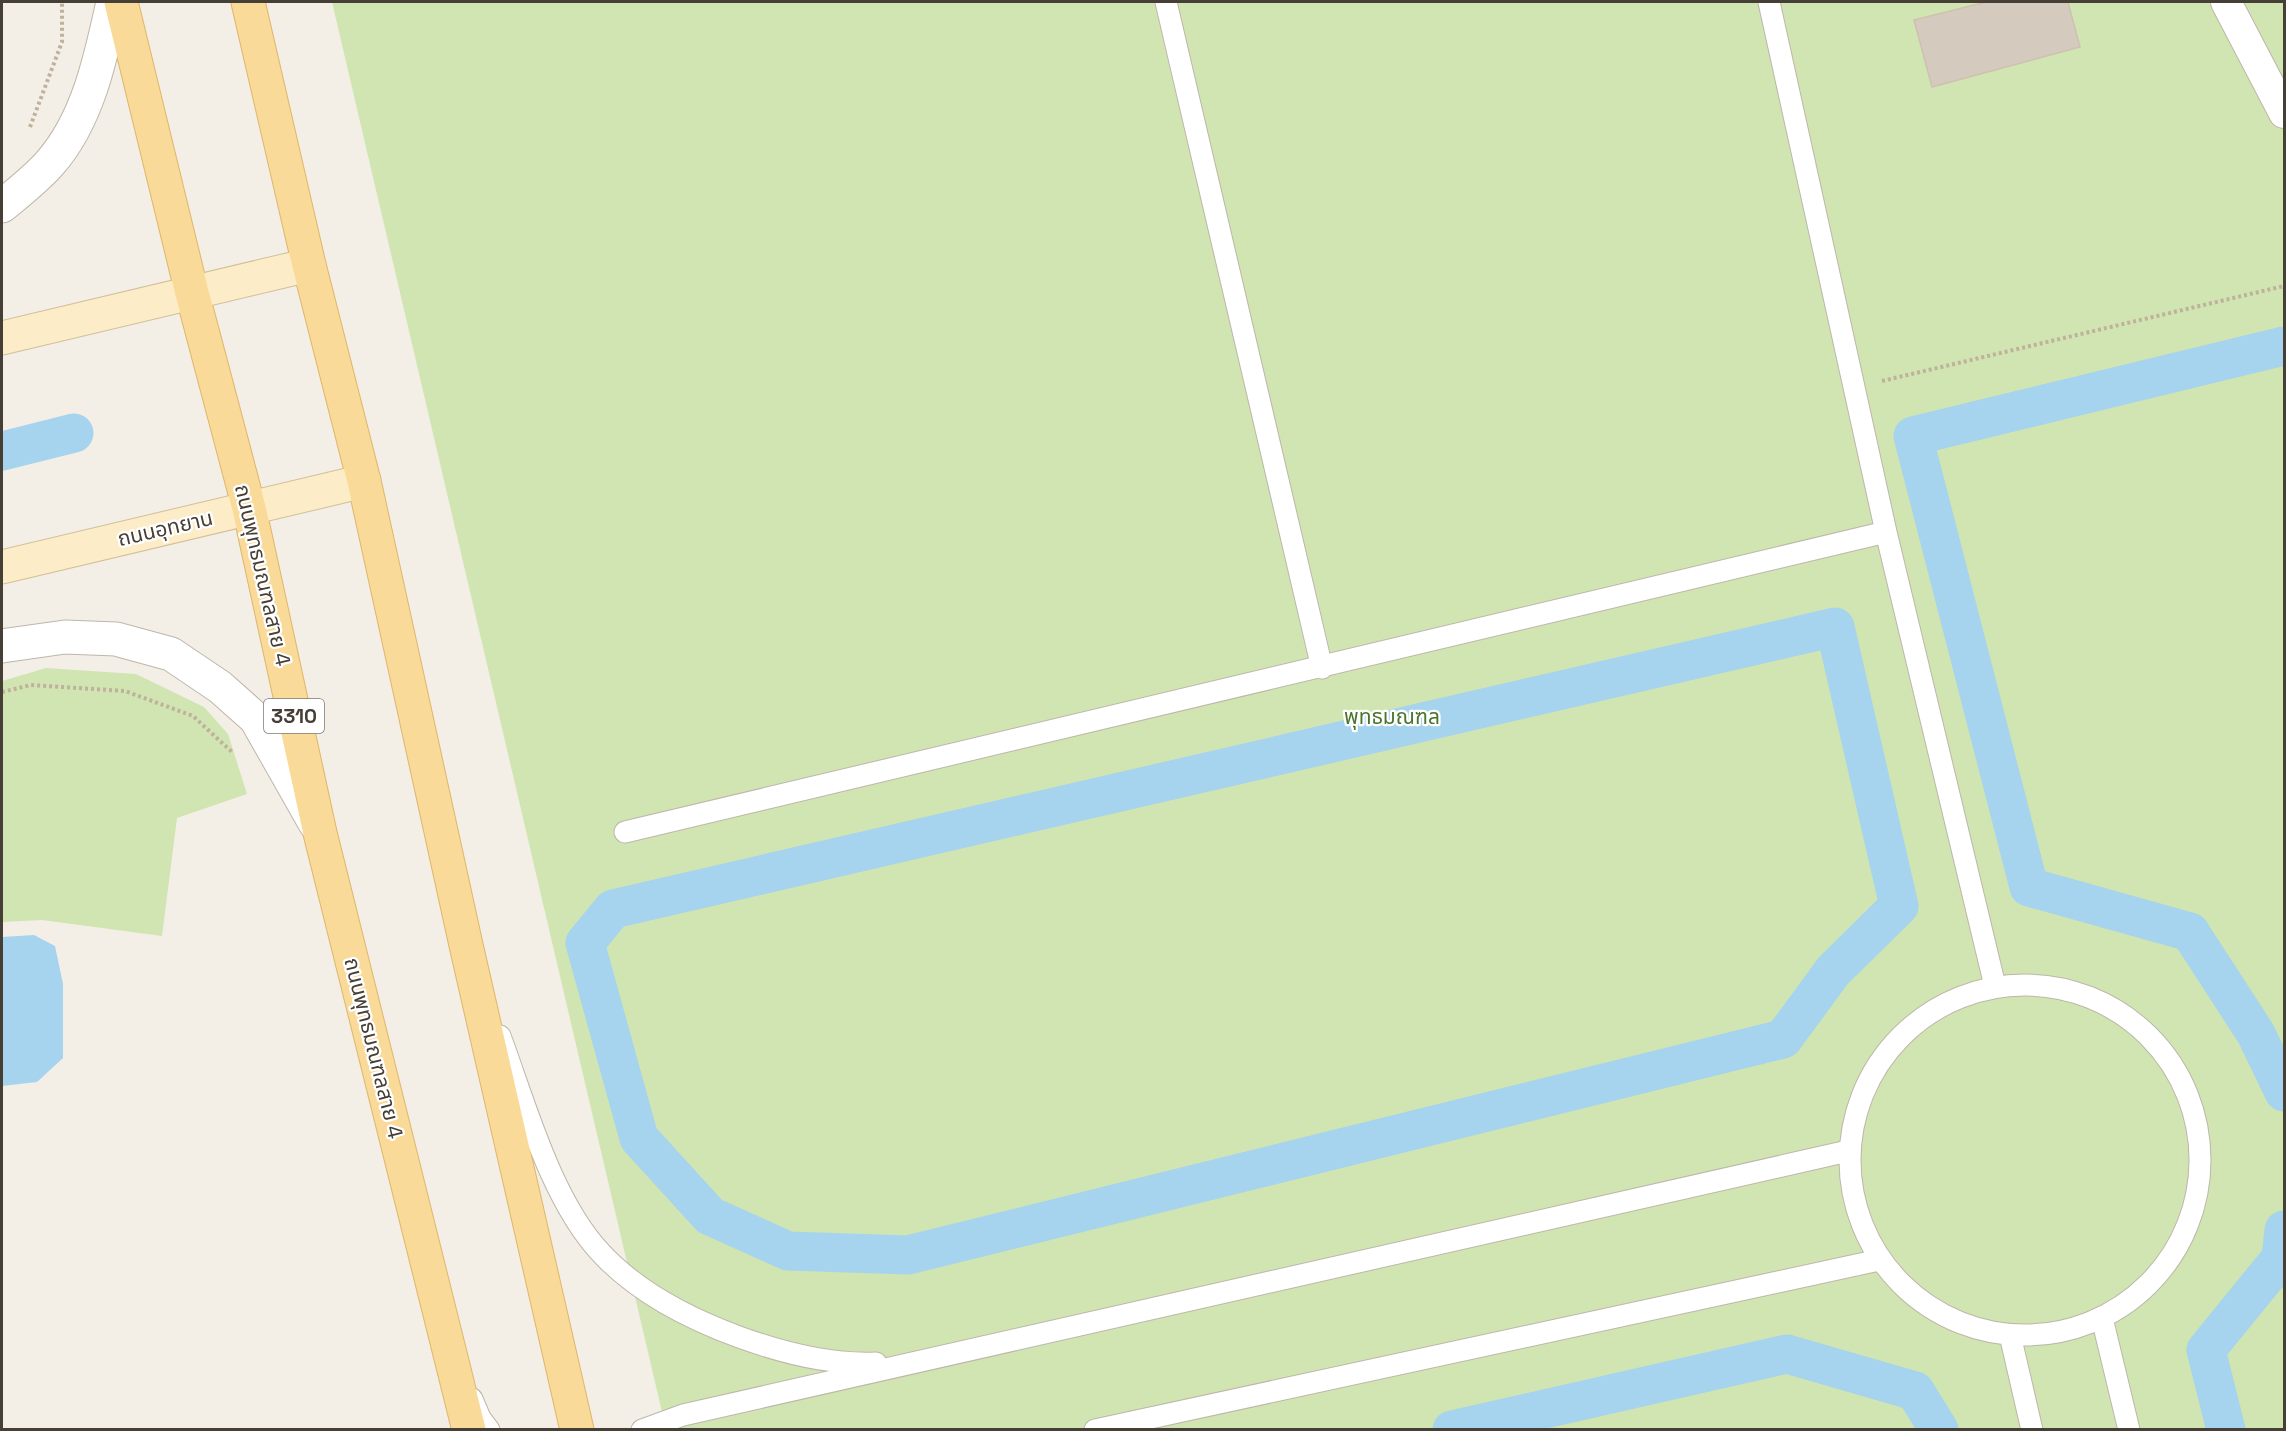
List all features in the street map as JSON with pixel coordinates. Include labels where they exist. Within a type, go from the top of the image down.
[{"type":"main road","name":"ถนนพุทธมณฑลสาย 4","points":[[121,2],[192,293],[249,508],[320,833],[468,1430]]},
{"type":"main road","points":[[248,2],[309,265],[364,481],[466,945],[577,1430]]},
{"type":"main road","points":[[2,338],[309,265]]},
{"type":"main road","name":"ถนนอุทยาน","points":[[2,567],[364,481]]},
{"type":"street","points":[[2,206],[50,163],[80,115],[97,70],[113,2]]},
{"type":"street","points":[[2226,2],[2284,113]]},
{"type":"street","points":[[2,646],[65,637],[116,639],[171,654],[220,687],[256,719],[320,833]]},
{"type":"lane","points":[[1166,2],[1322,668]]},
{"type":"lane","points":[[1768,2],[1886,532],[1995,986]]},
{"type":"lane","points":[[626,832],[1886,532]]},
{"type":"lane","points":[[466,945],[550,1170],[575,1217],[601,1253],[647,1291],[706,1325],[775,1350],[853,1364],[922,1361]]},
{"type":"lane","points":[[2045,984],[2094,997],[2137,1024],[2172,1060],[2194,1106],[2202,1155],[2196,1205],[2176,1251],[2144,1290],[2102,1318],[2057,1333],[2010,1335],[1959,1323],[1941,1313],[1915,1298],[1879,1260],[1855,1208],[1848,1151],[1857,1105],[1878,1062],[1909,1026],[1949,1001],[1995,986],[2045,984]]},
{"type":"lane","points":[[642,1430],[683,1415],[1848,1151]]},
{"type":"lane","points":[[1095,1430],[1879,1260]]},
{"type":"lane","points":[[2102,1318],[2129,1430]]},
{"type":"lane","points":[[445,1334],[480,1418],[489,1430]]},
{"type":"lane","points":[[2010,1335],[2032,1430]]},
{"type":"path","points":[[29,130],[62,42],[63,2]]},
{"type":"path","points":[[1854,388],[2284,286]]},
{"type":"path","points":[[2,692],[31,685],[125,691],[192,716],[236,755]]},
{"type":"green space","name":"พุทธมณฑล","points":[[332,2],[2284,2],[2284,1429],[666,1429]]},
{"type":"green space","points":[[46,668],[136,674],[204,707],[228,734],[247,794],[177,818],[162,936],[42,920],[2,922],[2,681]]},
{"type":"water","points":[[34,935],[55,946],[63,984],[63,1058],[37,1082],[2,1086],[2,937]]},
{"type":"building","points":[[1986,2],[2068,2],[2080,47],[1932,87],[1914,20]]},
{"type":"waterway","points":[[2284,346],[1913,436],[2029,887],[2190,932],[2256,1034],[2284,1092]]},
{"type":"waterway","points":[[2,451],[74,433]]},
{"type":"waterway","points":[[1835,627],[1899,906],[1833,971],[1783,1039],[908,1255],[788,1251],[710,1216],[639,1138],[585,943],[613,909],[1835,627]]},
{"type":"waterway","points":[[2226,1430],[2206,1350],[2281,1258],[2284,1230]]},
{"type":"waterway","points":[[1452,1430],[1787,1354],[1915,1391],[1939,1430]]}]
